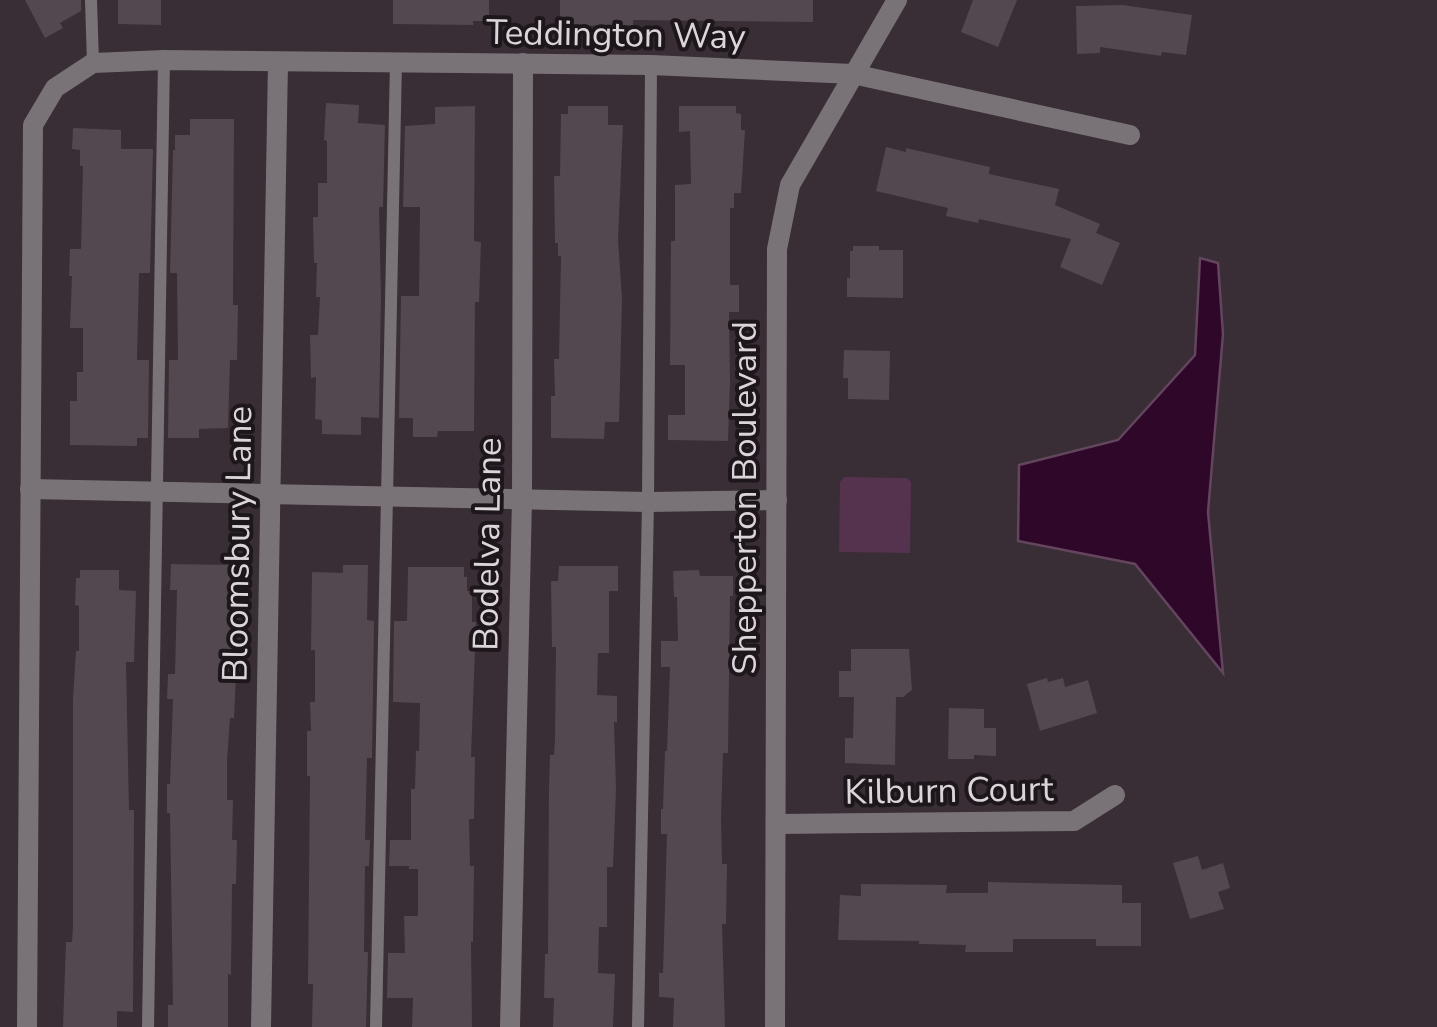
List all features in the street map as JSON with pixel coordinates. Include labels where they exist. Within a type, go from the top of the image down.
[{"type":"street","name":"Shepperton Boulevard","points":[[775,1027],[777,249],[790,186],[897,0]]},
{"type":"street","name":"Bloomsbury Lane","points":[[262,1027],[278,62]]},
{"type":"street","name":"Teddington Way","points":[[94,63],[523,63],[853,74],[1130,135]]},
{"type":"street","points":[[27,1027],[33,125],[55,88],[94,63]]},
{"type":"street","name":"Bodelva Lane","points":[[510,1027],[522,500],[523,63]]},
{"type":"street","points":[[30,489],[648,502],[778,500]]},
{"type":"street","name":"Kilburn Court","points":[[776,824],[1074,821],[1115,795]]},
{"type":"lane","points":[[91,0],[94,63]]},
{"type":"lane","points":[[148,1027],[164,60]]},
{"type":"lane","points":[[376,1027],[396,62]]},
{"type":"lane","points":[[638,1027],[652,65]]},
{"type":"shaded area","points":[[1200,258],[1218,263],[1223,334],[1208,512],[1223,673],[1135,564],[1018,541],[1019,465],[1118,440],[1195,355]]},
{"type":"shaded area","points":[[844,477],[907,478],[911,482],[910,553],[839,552],[840,482]]},
{"type":"building","points":[[25,0],[81,0],[81,11],[45,38]]},
{"type":"building","points":[[118,0],[161,0],[161,25],[118,24]]},
{"type":"building","points":[[393,0],[489,0],[489,21],[473,21],[473,25],[393,24]]},
{"type":"building","points":[[560,0],[813,0],[813,22],[633,20],[633,25],[560,26]]},
{"type":"building","points":[[973,0],[1017,0],[998,47],[961,32]]},
{"type":"building","points":[[1123,5],[1192,15],[1186,55],[1162,52],[1161,56],[1100,47],[1100,53],[1077,54],[1076,6]]},
{"type":"building","points":[[326,103],[359,105],[358,123],[385,125],[383,207],[379,207],[379,418],[361,417],[361,435],[322,434],[322,420],[315,419],[316,377],[311,378],[310,335],[318,335],[320,297],[316,297],[313,217],[318,217],[318,183],[327,183]]},
{"type":"building","points":[[475,106],[474,241],[481,242],[479,302],[475,302],[474,431],[438,431],[437,437],[413,437],[413,418],[399,418],[401,296],[419,296],[420,207],[403,207],[405,126],[435,124],[435,107]]},
{"type":"building","points":[[568,106],[608,106],[608,125],[623,125],[618,240],[622,298],[619,422],[605,422],[604,439],[551,438],[554,359],[559,359],[561,256],[555,243],[554,176],[560,176],[561,114],[568,114]]},
{"type":"building","points":[[679,106],[736,106],[736,113],[741,114],[741,130],[745,130],[741,193],[734,193],[734,208],[730,208],[730,285],[739,285],[739,312],[729,312],[728,441],[668,440],[668,415],[685,415],[685,365],[670,365],[675,185],[691,184],[690,131],[679,132]]},
{"type":"building","points":[[190,119],[234,119],[233,305],[238,305],[237,360],[230,360],[228,428],[199,429],[199,438],[168,438],[169,360],[178,360],[177,273],[170,273],[173,150],[175,135],[190,135]]},
{"type":"building","points":[[73,128],[121,130],[121,149],[153,149],[150,273],[139,273],[137,360],[149,360],[148,438],[137,438],[137,446],[70,445],[70,401],[77,401],[77,372],[83,372],[83,328],[70,328],[70,249],[81,249],[83,166],[80,150],[72,149]]},
{"type":"building","points":[[886,147],[990,167],[989,174],[1059,189],[1055,205],[1100,224],[1096,233],[1120,243],[1102,285],[1060,267],[1071,239],[979,219],[978,223],[946,216],[948,208],[876,191]]},
{"type":"building","points":[[853,246],[903,250],[903,298],[847,297]]},
{"type":"building","points":[[844,350],[890,351],[889,400],[848,399],[848,378],[843,378]]},
{"type":"building","points":[[171,564],[230,565],[230,580],[237,580],[230,675],[236,675],[234,718],[230,718],[227,761],[227,800],[233,800],[232,840],[237,840],[228,1027],[168,1027],[168,1005],[173,1005],[167,784],[173,699],[167,699],[168,674],[175,674],[177,590],[170,590]]},
{"type":"building","points":[[343,565],[368,565],[367,620],[374,621],[372,758],[367,758],[365,840],[370,840],[369,866],[365,866],[366,1027],[312,1027],[313,984],[308,984],[307,731],[311,731],[310,702],[315,702],[312,572],[343,573]]},
{"type":"building","points":[[559,566],[618,566],[618,591],[609,591],[609,653],[598,653],[597,695],[617,696],[613,867],[607,867],[607,927],[599,927],[598,973],[615,974],[613,1027],[553,1027],[554,998],[544,998],[550,755],[554,755],[555,739],[556,647],[552,647],[551,581],[558,581]]},
{"type":"building","points":[[408,567],[464,567],[467,591],[472,591],[472,622],[476,622],[471,757],[475,757],[474,819],[469,819],[470,866],[474,866],[472,1027],[412,1027],[413,998],[387,998],[388,953],[405,953],[404,916],[418,916],[418,869],[389,866],[390,840],[411,840],[411,789],[415,789],[419,751],[420,703],[393,702],[394,621],[407,621]]},
{"type":"building","points":[[80,570],[119,570],[119,590],[136,591],[134,662],[126,662],[129,810],[134,810],[133,1012],[117,1011],[117,1027],[63,1027],[66,942],[72,942],[73,926],[73,699],[79,651],[76,578],[80,578]]},
{"type":"building","points":[[699,570],[700,576],[733,576],[728,753],[723,753],[721,818],[722,864],[727,864],[726,924],[722,924],[725,1027],[673,1027],[674,998],[659,997],[667,834],[661,834],[661,809],[670,667],[661,667],[661,641],[678,641],[673,571]]},
{"type":"building","points":[[851,649],[909,649],[912,690],[896,697],[895,765],[845,763],[845,738],[853,738],[854,697],[839,697],[839,671],[851,671]]},
{"type":"building","points":[[1047,678],[1048,682],[1063,678],[1065,687],[1088,680],[1097,713],[1040,731],[1027,684]]},
{"type":"building","points":[[949,708],[984,709],[984,728],[996,728],[996,756],[948,759]]},
{"type":"building","points":[[1198,856],[1202,870],[1223,863],[1230,888],[1218,892],[1224,909],[1190,919],[1173,863]]},
{"type":"building","points":[[988,882],[1122,885],[1122,903],[1141,903],[1141,946],[1096,946],[1096,939],[1013,939],[1013,952],[965,952],[966,945],[838,940],[840,895],[861,896],[861,884],[947,885],[946,893],[988,893]]}]
